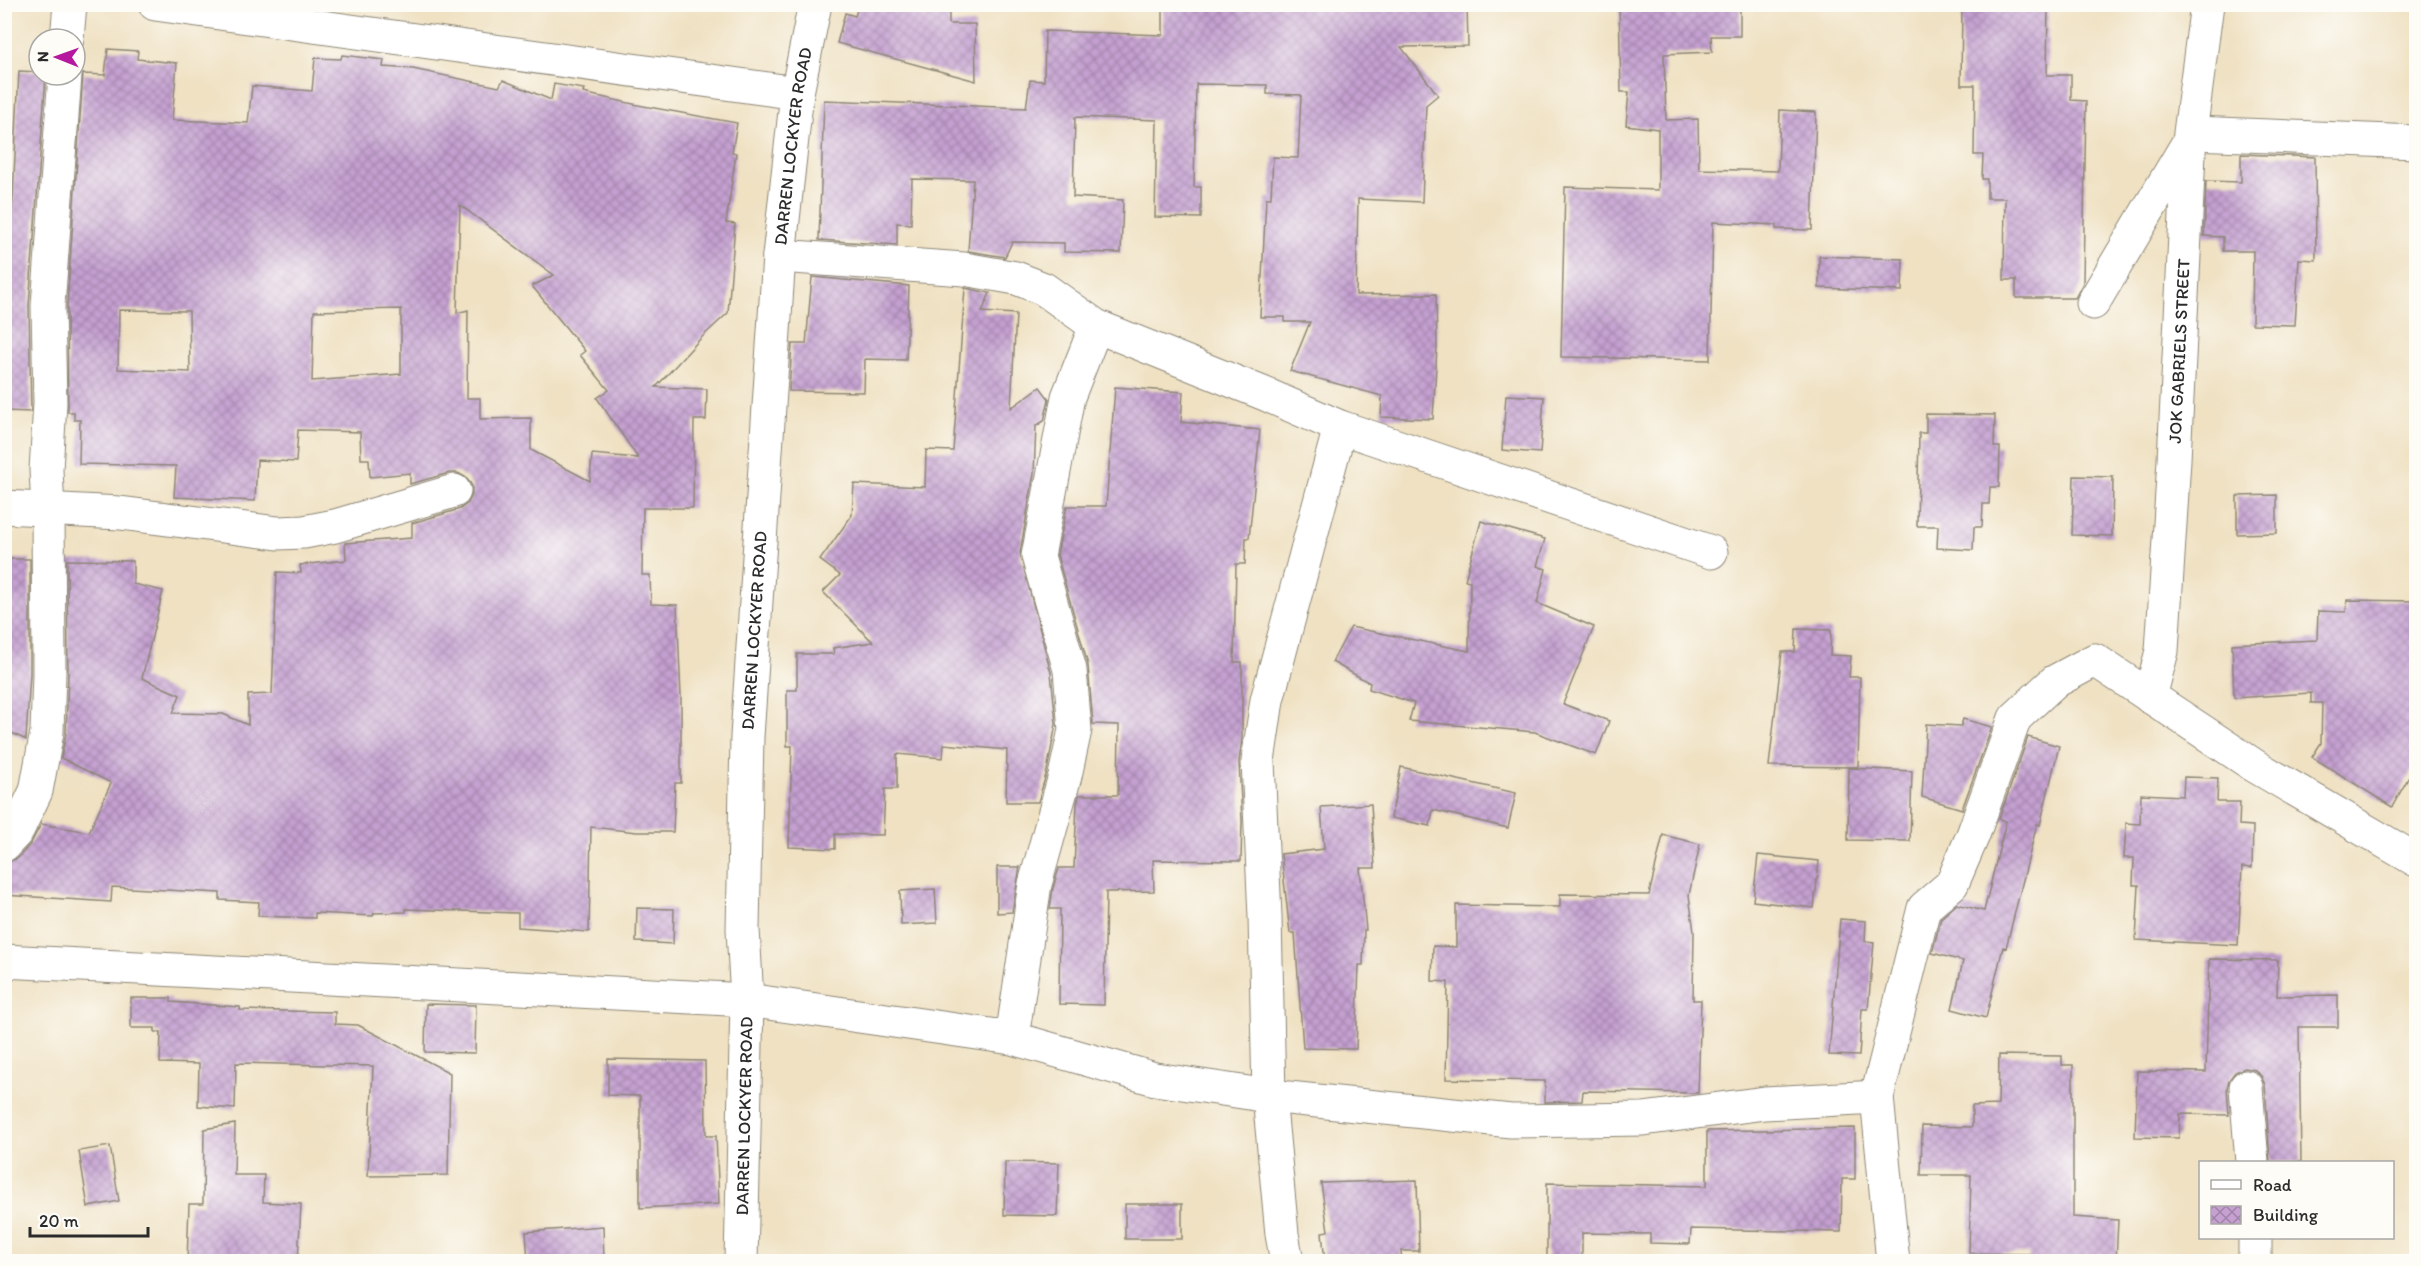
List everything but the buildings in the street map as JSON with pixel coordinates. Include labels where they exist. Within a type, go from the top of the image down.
[{"type":"street","points":[[68,27],[70,4]]},
{"type":"street","points":[[155,4],[797,93]]},
{"type":"street","name":"DARREN LOCKYER ROAD","points":[[741,1262],[747,1000],[742,929],[747,737],[779,256],[797,93],[814,4]]},
{"type":"street","name":"JOK GABRIELS STREET","points":[[2150,697],[2162,651],[2190,133],[2207,4]]},
{"type":"street","points":[[4,845],[16,831],[36,791],[46,732],[49,673],[46,470],[50,403],[48,306],[64,87]]},
{"type":"street","points":[[2093,303],[2194,133],[2416,142]]},
{"type":"street","points":[[779,256],[964,269],[1016,278],[1044,289],[1096,326],[1265,393],[1340,427],[1711,552]]},
{"type":"street","points":[[1012,1038],[1035,884],[1075,730],[1070,670],[1038,556],[1068,397],[1096,326]]},
{"type":"street","points":[[1287,1262],[1282,1234],[1269,1096],[1265,917],[1258,761],[1267,700],[1340,427]]},
{"type":"street","points":[[4,507],[120,513],[278,533],[304,532],[335,526],[454,491]]},
{"type":"street","points":[[1893,1262],[1877,1097],[1924,908],[1952,884],[1973,834],[2015,718],[2055,682],[2095,660],[2255,766],[2416,860]]},
{"type":"street","points":[[4,961],[747,1000],[1012,1038],[1155,1079],[1269,1096],[1511,1121],[1642,1119],[1765,1103],[1877,1097]]},
{"type":"street","points":[[2246,1087],[2252,1161]]},
{"type":"street","points":[[2255,1239],[2255,1262]]}]
